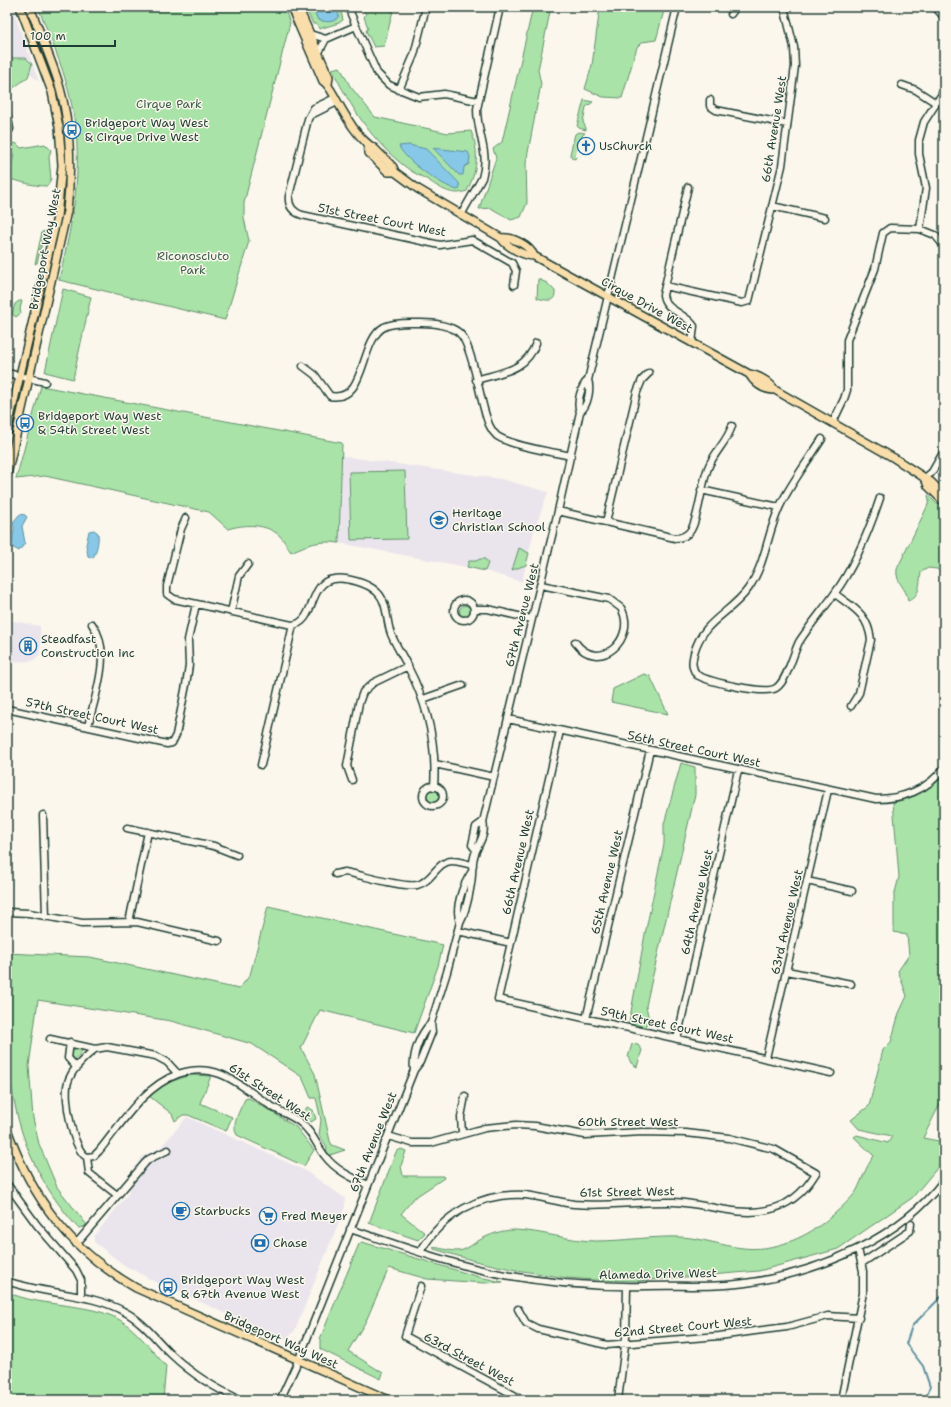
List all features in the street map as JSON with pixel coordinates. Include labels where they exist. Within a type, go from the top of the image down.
[{"type":"main road","name":"Bridgeport Way West","points":[[7,431],[57,217],[62,165],[59,127],[52,92],[20,7]]},
{"type":"main road","name":"Bridgeport Way West","points":[[7,475],[67,210],[70,156],[66,116],[57,78],[30,7]]},
{"type":"main road","name":"Cirque Drive West","points":[[291,7],[318,70],[328,84],[336,100],[368,145],[374,148],[393,167],[395,172],[426,195],[501,238],[508,237],[531,250],[534,256],[749,374],[757,376],[771,384],[775,390],[894,458],[925,480],[931,482],[944,495]]},
{"type":"main road","name":"Cirque Drive West","points":[[298,7],[329,77],[328,84]]},
{"type":"main road","name":"Cirque Drive West","points":[[925,480],[928,486],[944,502]]},
{"type":"main road","name":"Bridgeport Way West","points":[[7,1129],[20,1163],[43,1204],[56,1222],[76,1244],[99,1264],[136,1288],[390,1400]]},
{"type":"street","points":[[348,7],[377,74],[387,83],[399,90],[419,97],[444,94],[478,101]]},
{"type":"street","points":[[399,90],[414,55],[426,7]]},
{"type":"street","points":[[461,215],[484,172],[486,154],[478,125],[478,101],[500,7]]},
{"type":"street","name":"67th Avenue West","points":[[280,1400],[299,1359],[414,1070],[420,1062],[430,1037],[431,1023],[458,931],[460,922],[457,915],[465,882],[471,873],[476,850],[480,845],[484,827],[483,822],[531,620],[541,585],[580,412],[584,409],[590,386],[588,380],[607,296],[677,7]]},
{"type":"street","points":[[731,14],[736,7]]},
{"type":"street","name":"66th Avenue West","points":[[665,286],[742,304],[750,301],[782,166],[795,66],[795,53],[784,7]]},
{"type":"street","points":[[935,7],[944,17]]},
{"type":"street","points":[[310,34],[318,38],[326,39],[356,26]]},
{"type":"street","points":[[318,54],[326,39]]},
{"type":"street","points":[[902,85],[916,90],[936,103]]},
{"type":"street","points":[[920,229],[926,188],[919,154],[919,140],[924,122],[944,91]]},
{"type":"street","name":"51st Street Court West","points":[[336,100],[315,108],[306,125],[289,196],[289,202],[292,208],[302,215],[436,244],[448,245],[466,239],[474,240],[505,257],[514,265],[516,274],[514,286]]},
{"type":"street","points":[[710,100],[710,106],[716,110],[787,124]]},
{"type":"street","points":[[7,114],[10,129],[7,133]]},
{"type":"street","points":[[688,187],[664,295],[665,303],[687,318],[694,326],[692,343]]},
{"type":"street","points":[[772,206],[825,218]]},
{"type":"street","points":[[833,422],[844,399],[846,390],[847,340],[875,269],[882,235],[890,228],[920,229],[935,235],[944,246]]},
{"type":"street","points":[[303,366],[315,376],[330,396],[342,395],[356,383],[361,375],[368,348],[380,330],[393,324],[436,323],[453,329],[463,337],[488,424],[498,436],[516,443],[571,456]]},
{"type":"street","points":[[476,380],[523,364],[530,356],[536,343]]},
{"type":"street","points":[[7,373],[45,382]]},
{"type":"street","points":[[606,522],[637,392],[642,380],[649,373]]},
{"type":"street","points":[[558,511],[675,538],[684,536],[692,528],[708,467],[718,449],[728,439],[732,426]]},
{"type":"street","points":[[822,439],[780,507],[761,566],[753,581],[738,601],[714,619],[702,634],[692,663],[693,670],[701,677],[758,691],[771,690],[781,683],[800,641],[835,594],[864,543],[880,498]]},
{"type":"street","points":[[925,480],[932,472],[944,451]]},
{"type":"street","points":[[702,490],[780,507]]},
{"type":"street","points":[[186,518],[180,532],[167,586],[168,595],[175,599],[293,625],[300,623],[304,619],[318,590],[325,582],[337,579],[367,586],[378,592],[383,601],[391,633],[423,698],[431,729],[435,764],[434,787]]},
{"type":"street","points":[[231,612],[238,579],[242,570],[248,564]]},
{"type":"street","points":[[541,585],[609,600],[621,608],[625,623],[619,643],[613,651],[598,655],[583,650],[575,642]]},
{"type":"street","points":[[835,594],[863,615],[872,640],[859,693],[851,706]]},
{"type":"street","name":"57th Street Court West","points":[[7,709],[168,744],[172,743],[181,710],[188,669],[188,640],[196,604]]},
{"type":"street","points":[[474,610],[488,609],[531,620]]},
{"type":"street","points":[[88,726],[102,657],[99,635],[92,624]]},
{"type":"street","points":[[261,765],[293,625]]},
{"type":"street","points":[[352,780],[347,766],[359,703],[363,692],[373,683],[408,666]]},
{"type":"street","points":[[423,698],[463,685]]},
{"type":"street","name":"56th Street Court West","points":[[508,719],[828,790],[876,799],[896,798],[908,795],[928,784],[944,768]]},
{"type":"street","name":"66th Avenue West","points":[[498,999],[560,731]]},
{"type":"street","name":"65th Avenue West","points":[[586,1019],[650,750]]},
{"type":"street","points":[[435,764],[494,778]]},
{"type":"street","name":"64th Avenue West","points":[[677,1038],[738,770]]},
{"type":"street","name":"63rd Avenue West","points":[[766,1058],[828,790]]},
{"type":"street","points":[[43,814],[46,916]]},
{"type":"street","points":[[127,828],[214,846],[237,855]]},
{"type":"street","points":[[129,922],[148,832]]},
{"type":"street","points":[[335,874],[345,872],[403,884],[417,885],[426,882],[441,865],[450,861],[473,865]]},
{"type":"street","points":[[807,881],[852,891]]},
{"type":"street","points":[[7,912],[46,916],[82,923],[129,922],[219,941]]},
{"type":"street","points":[[458,931],[511,943]]},
{"type":"street","points":[[787,971],[851,984]]},
{"type":"street","name":"59th Street Court West","points":[[498,999],[831,1073]]},
{"type":"street","points":[[50,1039],[70,1042],[95,1049],[107,1047],[156,1056],[167,1062],[178,1074]]},
{"type":"street","points":[[70,1042],[68,1058],[77,1068]]},
{"type":"street","points":[[95,1049],[87,1055],[77,1068],[68,1084],[66,1100],[78,1148],[81,1153],[87,1157],[89,1173],[117,1195]]},
{"type":"street","name":"61st Street West","points":[[87,1157],[94,1156],[99,1151],[148,1091],[162,1081],[178,1074],[194,1070],[208,1070],[224,1074],[235,1080],[268,1104],[303,1124],[334,1165],[368,1185]]},
{"type":"street","points":[[462,1133],[461,1116],[465,1096]]},
{"type":"street","name":"60th Street West","points":[[388,1136],[403,1141],[422,1143],[441,1140],[462,1133],[485,1128],[516,1125],[535,1126],[585,1135],[666,1132],[707,1135],[748,1142],[774,1150],[816,1173]]},
{"type":"street","points":[[76,1244],[149,1158],[168,1150]]},
{"type":"street","name":"61st Street West","points":[[420,1252],[435,1230],[451,1216],[472,1204],[494,1197],[528,1196],[559,1202],[594,1205],[675,1202],[743,1212],[761,1212],[780,1206],[796,1197],[816,1173]]},
{"type":"street","name":"Alameda Drive West","points":[[350,1229],[420,1252],[504,1275],[536,1281],[597,1287],[702,1286],[751,1282],[782,1276],[820,1264],[858,1249],[898,1224],[944,1180]]},
{"type":"street","points":[[7,1184],[37,1225],[76,1270],[81,1280],[81,1297]]},
{"type":"street","points":[[939,1186],[944,1190]]},
{"type":"street","points":[[862,1263],[910,1231],[911,1224]]},
{"type":"street","points":[[842,1400],[859,1318],[864,1283],[862,1263],[858,1249]]},
{"type":"street","points":[[7,1281],[34,1289],[81,1297],[110,1304],[131,1315],[184,1366],[207,1382],[241,1400]]},
{"type":"street","name":"63rd Street West","points":[[421,1286],[405,1336],[523,1400]]},
{"type":"street","points":[[618,1400],[625,1343],[627,1287]]},
{"type":"street","name":"62nd Street Court West","points":[[518,1309],[526,1322],[542,1331],[600,1344],[719,1336],[787,1327],[828,1316],[859,1318]]},
{"type":"shaded area","points":[[7,7],[12,7],[39,82],[28,72],[7,61]]},
{"type":"shaded area","name":"Heritage Christian School","points":[[342,456],[501,479],[548,492],[534,531],[522,582],[482,570],[339,543]]},
{"type":"shaded area","points":[[7,620],[40,626],[41,645],[39,655],[33,661],[7,662]]},
{"type":"shaded area","points":[[187,1117],[304,1170],[345,1198],[345,1207],[295,1330],[288,1338],[281,1338],[198,1301],[169,1286],[159,1284],[124,1265],[94,1242],[94,1236],[128,1194],[130,1187],[128,1176],[143,1156],[160,1148]]},
{"type":"green space","name":"Cirque Park","points":[[38,7],[284,7],[290,23],[244,203],[244,218],[249,241],[225,320],[59,280],[69,232],[76,187],[77,142],[74,118],[63,71]]},
{"type":"green space","points":[[305,7],[340,7],[343,20],[339,23],[319,29],[317,24],[313,24]]},
{"type":"green space","points":[[361,7],[394,7],[384,46],[374,47],[366,31],[368,28],[364,17],[366,14]]},
{"type":"green space","points":[[533,7],[551,7],[538,70],[541,84],[526,163],[527,203],[521,217],[511,220],[491,208],[479,209],[496,158],[493,149],[502,142]]},
{"type":"green space","points":[[600,7],[665,7],[656,40],[642,42],[637,47],[622,98],[603,97],[585,89],[592,65]]},
{"type":"green space","points":[[7,58],[26,58],[32,64],[28,77],[8,92]]},
{"type":"green space","points":[[340,67],[350,86],[375,117],[448,133],[471,131],[476,147],[476,162],[473,176],[467,191],[456,193],[442,189],[409,170],[383,147],[355,110],[339,83],[332,69]]},
{"type":"green space","points":[[584,100],[593,102],[586,107],[583,122],[586,130],[577,126]]},
{"type":"green space","points":[[578,132],[585,133],[578,140],[575,155],[576,158],[573,159],[570,154],[575,134]]},
{"type":"green space","points":[[16,143],[21,148],[45,144],[51,150],[49,157],[51,179],[47,186],[32,185],[9,179],[14,153],[11,145]]},
{"type":"green space","points":[[64,150],[66,151],[66,166],[64,197],[49,272],[47,271]]},
{"type":"green space","points":[[45,231],[37,263],[35,264],[42,232]]},
{"type":"green space","points":[[46,279],[48,280],[38,322],[38,312]]},
{"type":"green space","points":[[538,279],[547,283],[555,291],[554,298],[546,300],[537,298]]},
{"type":"green space","points":[[63,289],[91,297],[73,379],[45,372]]},
{"type":"green space","points":[[22,301],[20,309],[21,313],[16,317],[12,314],[15,304]]},
{"type":"green space","points":[[41,386],[342,443],[339,543],[314,543],[291,552],[280,536],[268,529],[255,526],[241,526],[228,529],[209,512],[45,476],[16,479]]},
{"type":"green space","points":[[405,471],[407,539],[351,540],[349,472]]},
{"type":"green space","points":[[928,495],[944,511],[944,576],[937,569],[928,568],[921,572],[917,593],[908,601],[906,592],[899,582],[897,569],[927,507],[929,501]]},
{"type":"green space","points":[[519,548],[529,553],[526,565],[512,570]]},
{"type":"green space","points":[[485,559],[488,563],[485,571],[467,567],[469,561],[476,561]]},
{"type":"green space","points":[[463,606],[467,606],[469,607],[469,615],[463,616],[460,613],[460,609]]},
{"type":"green space","points":[[644,674],[650,676],[668,714],[611,702],[613,689]]},
{"type":"green space","points":[[681,763],[695,767],[695,795],[646,1006],[649,1020],[646,1027],[629,1023],[645,934],[664,844],[664,824]]},
{"type":"green space","points":[[944,774],[944,1096],[923,1138],[944,1142],[944,1160],[912,1198],[838,1249],[759,1271],[637,1281],[595,1280],[567,1278],[516,1270],[475,1261],[434,1249],[433,1247],[459,1251],[492,1234],[515,1230],[586,1241],[681,1237],[753,1249],[783,1244],[802,1236],[819,1226],[840,1209],[857,1190],[866,1169],[874,1156],[854,1137],[857,1135],[888,1143],[892,1136],[859,1129],[851,1120],[869,1106],[883,1050],[891,1042],[899,1013],[907,996],[898,971],[909,955],[907,935],[894,932],[894,896],[899,877],[893,802],[915,796]]},
{"type":"green space","points":[[431,790],[435,790],[439,796],[435,802],[431,802],[427,798],[427,794]]},
{"type":"green space","points":[[268,906],[443,945],[438,966],[414,1033],[320,1010],[301,1048],[315,1074],[330,1141],[332,1145],[345,1150],[330,1155],[326,1151],[327,1147],[319,1135],[321,1120],[316,1098],[311,1098],[302,1077],[252,1044],[171,1021],[38,1000],[29,1066],[33,1118],[39,1144],[57,1187],[87,1225],[78,1228],[53,1195],[34,1163],[21,1130],[13,1096],[9,1062],[7,1026],[7,953],[90,957],[239,989],[250,975]]},
{"type":"green space","points":[[632,1044],[638,1045],[642,1050],[637,1067],[631,1063],[628,1057]]},
{"type":"green space","points":[[76,1048],[84,1049],[75,1060],[72,1056],[72,1052]]},
{"type":"green space","points":[[190,1075],[211,1076],[200,1103],[232,1117],[226,1131],[188,1115],[183,1115],[175,1121],[172,1114],[149,1096],[167,1083]]},
{"type":"green space","points":[[249,1098],[296,1127],[314,1150],[304,1166],[237,1135],[235,1126],[237,1117],[245,1099]]},
{"type":"green space","points":[[307,1107],[313,1110],[316,1119],[311,1122],[303,1114]]},
{"type":"green space","points":[[401,1149],[406,1151],[401,1166],[403,1176],[443,1176],[444,1178],[414,1198],[401,1214],[425,1233],[418,1240],[369,1223],[396,1152]]},
{"type":"green space","points":[[362,1242],[479,1277],[503,1282],[484,1283],[427,1279],[389,1268],[366,1321],[348,1351],[383,1373],[381,1379],[320,1349],[320,1339],[359,1244]]},
{"type":"green space","points":[[7,1292],[35,1301],[94,1310],[108,1314],[120,1320],[139,1335],[166,1366],[163,1400],[7,1400]]},
{"type":"water","points":[[312,7],[335,7],[339,15],[338,18],[327,22],[318,20]]},
{"type":"water","points":[[409,145],[426,149],[459,183],[460,189],[457,190],[450,187],[424,172],[408,158],[399,146]]},
{"type":"water","points":[[433,148],[468,152],[470,157],[469,164],[464,167],[463,175],[459,175]]},
{"type":"water","points":[[20,514],[27,517],[22,526],[25,543],[19,551],[12,547],[12,544],[14,529],[13,522]]},
{"type":"water","points":[[94,530],[98,533],[98,539],[97,549],[93,558],[88,556],[86,545],[89,531]]},
{"type":"waterway","points":[[925,1400],[930,1387],[923,1366],[906,1344],[912,1326],[944,1294]]},
{"type":"place","name":"Bridgeport Way West & Cirque Drive West","points":[[72,130]]},
{"type":"place","name":"UsChurch","points":[[586,146]]},
{"type":"place","name":"Bridgeport Way West & 54th Street West","points":[[25,423]]},
{"type":"place","name":"Heritage Christian School","points":[[439,520]]},
{"type":"place","name":"Steadfast Construction inc","points":[[28,646]]},
{"type":"place","name":"Starbucks","points":[[181,1211]]},
{"type":"place","name":"Fred Meyer","points":[[268,1216]]},
{"type":"place","name":"Chase","points":[[260,1243]]},
{"type":"place","name":"Bridgeport Way West & 67th Avenue West","points":[[168,1287]]},
{"type":"park label","name":"Riconosciuto Park","points":[[193,263]]}]
